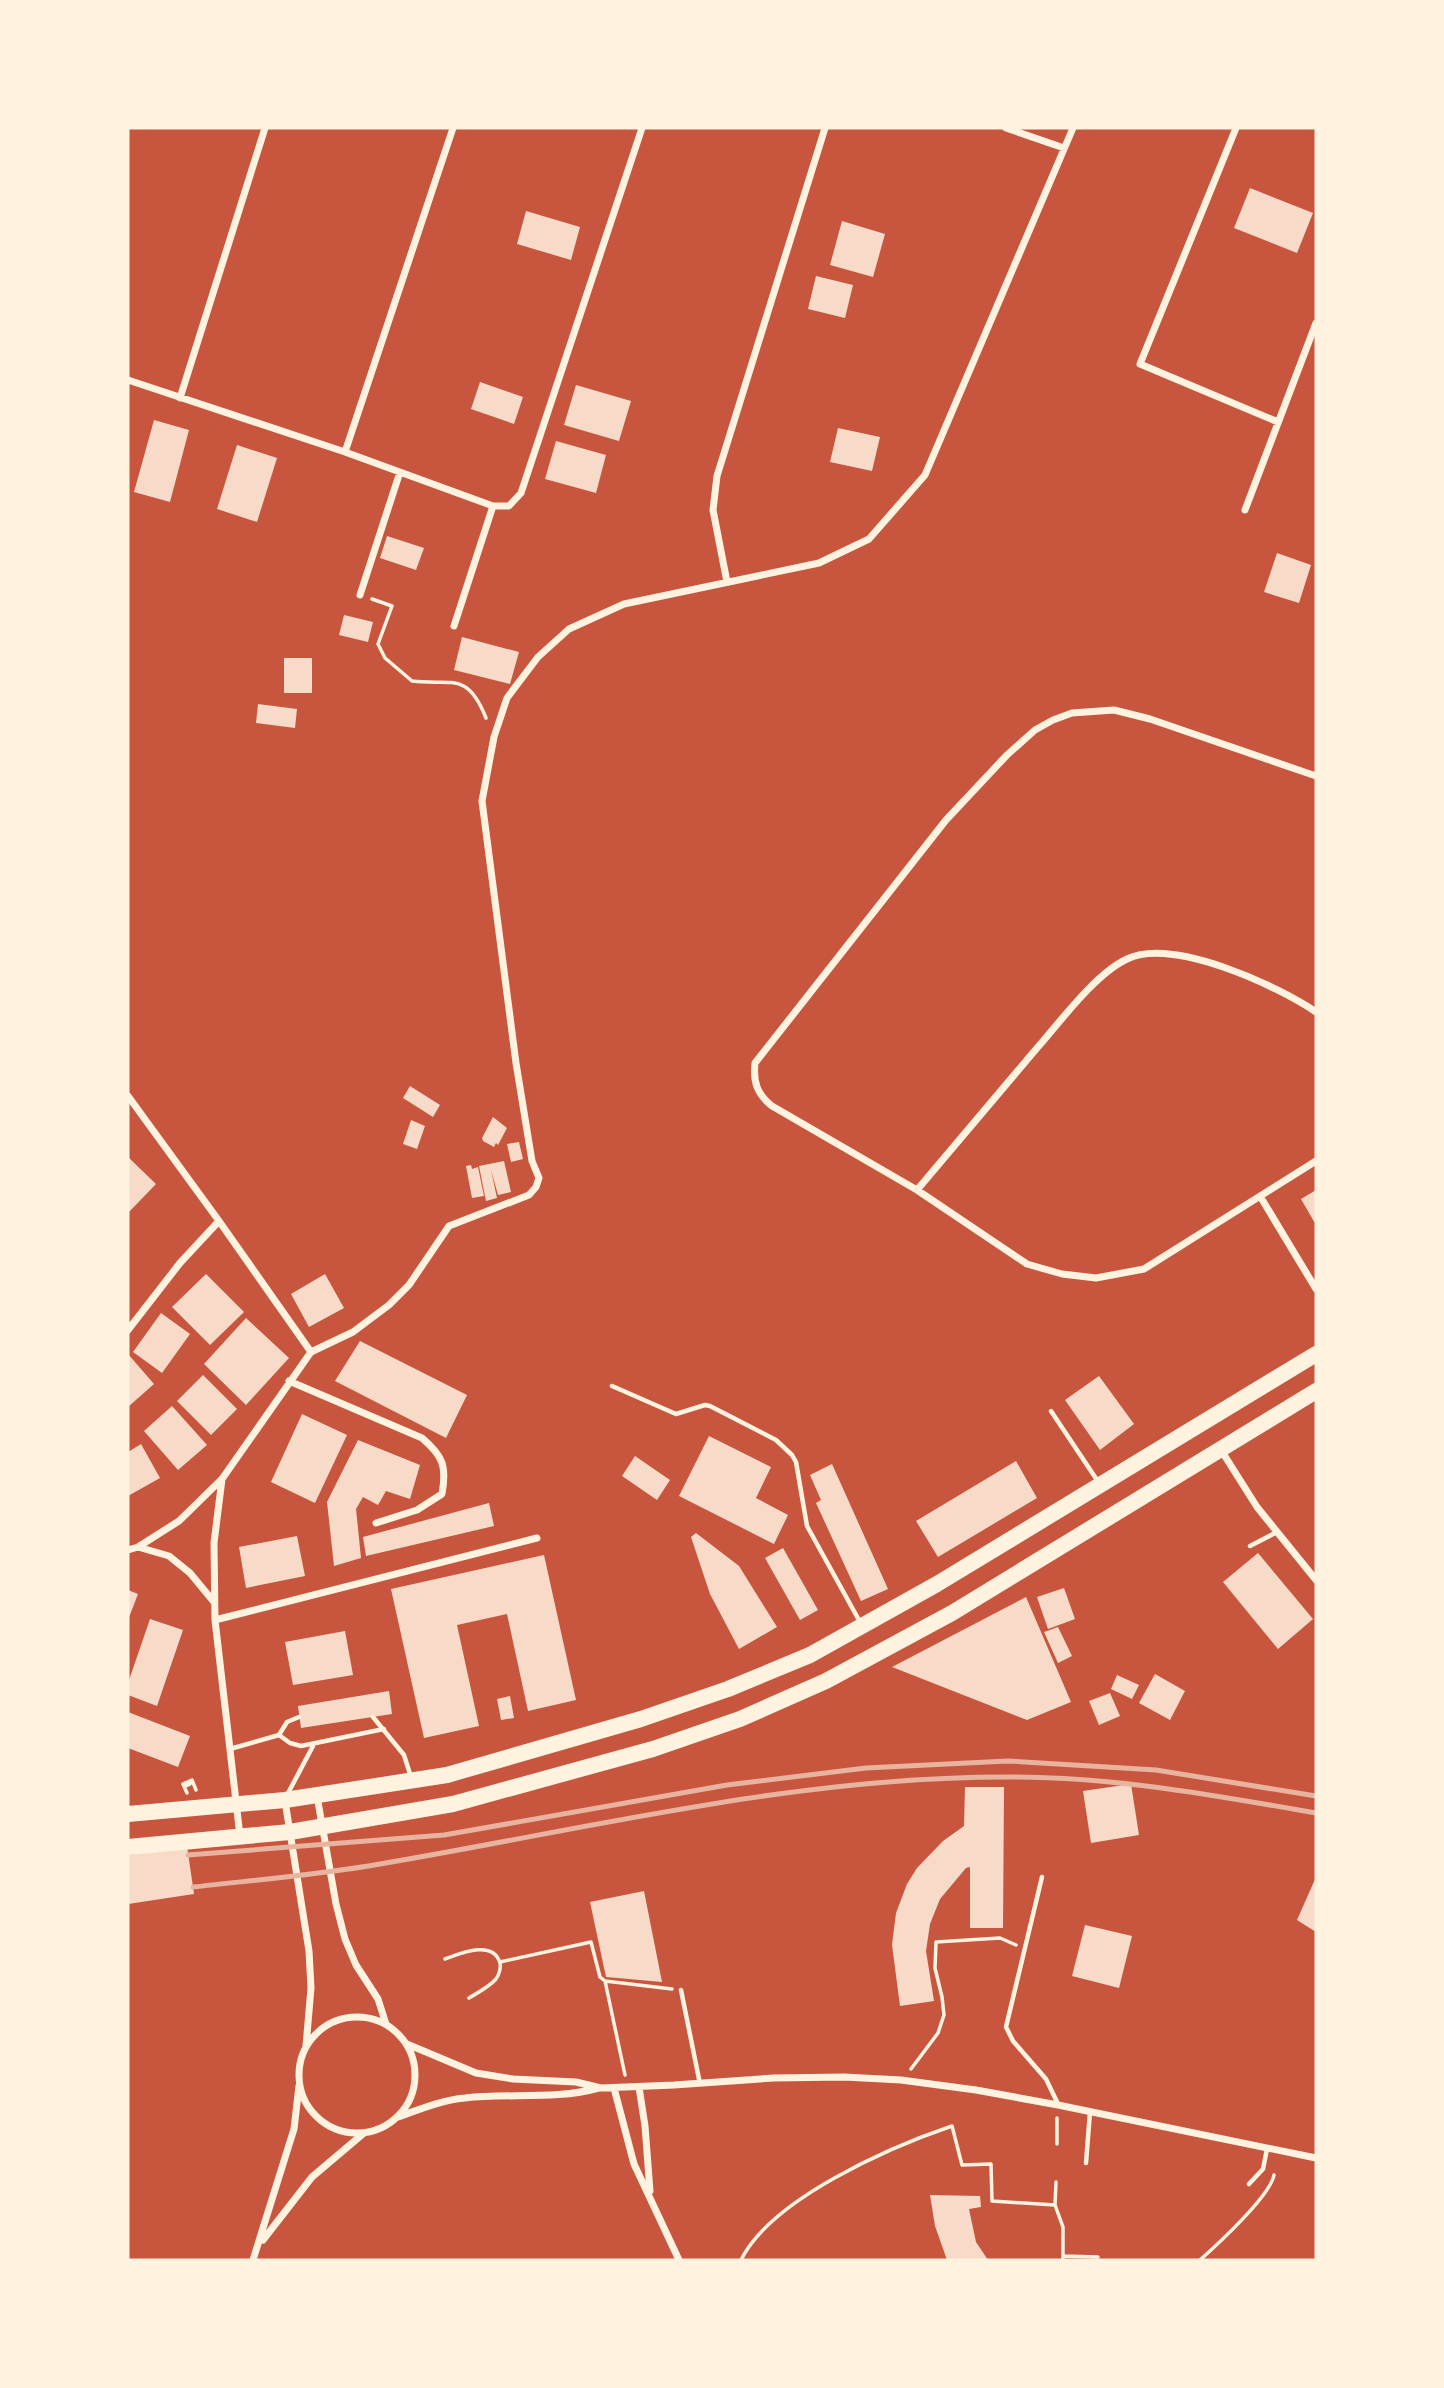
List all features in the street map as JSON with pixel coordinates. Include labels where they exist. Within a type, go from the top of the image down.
[{"type":"main road","points":[[128,1814],[285,1800],[413,1781],[489,1764],[640,1719],[728,1689],[810,1655],[937,1584],[1316,1354]]},
{"type":"main road","points":[[128,1847],[290,1832],[410,1812],[496,1793],[653,1749],[740,1719],[825,1681],[952,1613],[1316,1391]]},
{"type":"street","points":[[180,398],[265,128]]},
{"type":"street","points":[[345,452],[453,128]]},
{"type":"street","points":[[128,380],[345,452],[493,506],[509,506],[521,493],[642,128]]},
{"type":"street","points":[[727,582],[713,510],[717,476],[825,128]]},
{"type":"street","points":[[1006,128],[1063,148]]},
{"type":"street","points":[[128,1550],[138,1547],[179,1521],[222,1479],[311,1352],[353,1332],[389,1305],[409,1285],[449,1226],[529,1195],[538,1183],[516,1063],[482,801],[494,737],[507,698],[538,657],[569,629],[624,604],[819,563],[869,539],[925,475],[1073,128]]},
{"type":"street","points":[[1236,128],[1139,364],[1278,422]]},
{"type":"street","points":[[1245,510],[1316,323]]},
{"type":"street","points":[[360,595],[400,472]]},
{"type":"street","points":[[454,626],[493,506]]},
{"type":"street","points":[[1316,776],[1150,719],[1114,710],[1083,711],[1053,720],[1035,730],[1007,755],[946,820],[755,1063],[753,1079],[761,1097],[772,1106],[917,1190],[1027,1264],[1062,1274],[1096,1278],[1144,1269],[1316,1161]]},
{"type":"street","points":[[917,1190],[1066,1014],[1097,981],[1128,958],[1155,954],[1177,955],[1202,961],[1246,975],[1297,999],[1316,1012]]},
{"type":"street","points":[[128,1096],[311,1352]]},
{"type":"street","points":[[1260,1196],[1316,1289]]},
{"type":"street","points":[[128,1330],[180,1264],[219,1221]]},
{"type":"street","points":[[289,1381],[422,1438],[438,1452],[446,1472],[442,1493],[417,1510],[376,1523]]},
{"type":"street","points":[[1221,1449],[1257,1507],[1316,1580]]},
{"type":"street","points":[[222,1479],[214,1543],[215,1620],[240,1836]]},
{"type":"street","points":[[215,1620],[537,1538]]},
{"type":"street","points":[[138,1547],[169,1556],[190,1573],[215,1603]]},
{"type":"street","points":[[317,1796],[336,1904],[345,1939],[356,1965],[378,1999],[386,2024]]},
{"type":"street","points":[[285,1800],[309,1951],[311,1988],[306,2047]]},
{"type":"street","points":[[253,2260],[294,2129],[301,2059],[317,2032],[332,2022],[351,2017],[369,2018],[386,2024],[407,2044],[476,2073],[513,2079],[576,2081],[601,2088]]},
{"type":"street","points":[[397,2117],[409,2101],[415,2082],[414,2063],[407,2044]]},
{"type":"street","points":[[300,2083],[305,2100],[315,2115],[346,2132],[364,2133],[379,2129],[397,2117],[433,2104],[465,2098],[577,2094],[601,2088],[774,2078],[844,2077],[901,2080],[1058,2105],[1316,2158]]},
{"type":"street","points":[[639,2087],[650,2195]]},
{"type":"street","points":[[614,2088],[634,2164],[679,2260]]},
{"type":"street","points":[[258,2246],[312,2177],[364,2133]]},
{"type":"lane","points":[[612,1386],[676,1414],[705,1405],[710,1406],[787,1448],[796,1462],[807,1526],[862,1626]]},
{"type":"lane","points":[[1051,1411],[1101,1485]]},
{"type":"lane","points":[[1250,1546],[1277,1532]]},
{"type":"lane","points":[[230,1749],[279,1735],[287,1722],[299,1717]]},
{"type":"lane","points":[[373,1717],[404,1755],[413,1781]]},
{"type":"lane","points":[[279,1735],[290,1743],[301,1746],[384,1729]]},
{"type":"lane","points":[[285,1800],[314,1745]]},
{"type":"lane","points":[[1042,1877],[1006,2027],[1013,2041],[1046,2079],[1058,2105]]},
{"type":"lane","points":[[681,1990],[700,2084]]},
{"type":"lane","points":[[1086,2163],[1090,2112]]},
{"type":"lane","points":[[1249,2184],[1263,2169],[1267,2148]]},
{"type":"path","points":[[360,595],[392,606],[379,644],[385,658],[412,681],[449,680],[462,685],[483,710],[494,737]]},
{"type":"path","points":[[183,1784],[190,1782],[186,1786],[185,1783],[192,1780]]},
{"type":"path","points":[[901,2080],[938,2033],[944,2015],[935,1968],[936,1942],[1000,1938],[1024,1949]]},
{"type":"path","points":[[500,1962],[591,1942],[600,1977],[605,1981],[681,1990]]},
{"type":"path","points":[[445,1959],[479,1949],[495,1955],[500,1962],[500,1972],[495,1980],[469,1998]]},
{"type":"path","points":[[605,1981],[628,2088]]},
{"type":"path","points":[[1057,2144],[1058,2105]]},
{"type":"path","points":[[741,2260],[761,2232],[804,2196],[890,2152],[952,2126],[962,2165],[991,2164],[992,2201],[1055,2204]]},
{"type":"path","points":[[1200,2260],[1261,2198],[1273,2181],[1278,2151]]},
{"type":"path","points":[[1056,2182],[1055,2204],[1063,2227],[1063,2258],[1098,2257]]},
{"type":"building","points":[[1250,188],[1313,213],[1297,253],[1234,228]]},
{"type":"building","points":[[526,211],[580,227],[571,260],[517,244]]},
{"type":"building","points":[[842,221],[885,234],[873,277],[830,265]]},
{"type":"building","points":[[816,276],[853,285],[845,318],[808,309]]},
{"type":"building","points":[[480,382],[523,397],[514,424],[471,409]]},
{"type":"building","points":[[576,385],[631,401],[619,441],[564,425]]},
{"type":"building","points":[[154,420],[189,430],[170,502],[134,492]]},
{"type":"building","points":[[838,428],[880,437],[872,471],[830,462]]},
{"type":"building","points":[[556,441],[606,455],[596,493],[545,479]]},
{"type":"building","points":[[237,445],[277,458],[257,522],[217,509]]},
{"type":"building","points":[[387,536],[424,548],[416,570],[380,558]]},
{"type":"building","points":[[1277,553],[1311,565],[1299,603],[1264,592]]},
{"type":"building","points":[[344,615],[373,622],[368,642],[339,635]]},
{"type":"building","points":[[462,637],[519,652],[510,684],[454,670]]},
{"type":"building","points":[[284,658],[312,658],[312,693],[284,693]]},
{"type":"building","points":[[258,704],[297,709],[295,728],[256,723]]},
{"type":"building","points":[[410,1086],[440,1105],[433,1117],[403,1098]]},
{"type":"building","points":[[493,1117],[507,1128],[498,1145],[496,1143],[494,1147],[482,1138]]},
{"type":"building","points":[[411,1120],[425,1126],[417,1149],[403,1144]]},
{"type":"building","points":[[519,1142],[523,1159],[511,1162],[507,1144]]},
{"type":"building","points":[[128,1157],[156,1184],[128,1213]]},
{"type":"building","points":[[504,1161],[511,1192],[498,1195],[491,1170],[497,1198],[486,1201],[479,1166]]},
{"type":"building","points":[[471,1165],[472,1169],[478,1167],[484,1196],[472,1198],[466,1166]]},
{"type":"building","points":[[1316,1190],[1316,1225],[1301,1199]]},
{"type":"building","points":[[206,1274],[244,1312],[210,1345],[172,1307]]},
{"type":"building","points":[[325,1274],[344,1308],[309,1327],[291,1294]]},
{"type":"building","points":[[161,1313],[190,1334],[162,1373],[133,1352]]},
{"type":"building","points":[[246,1318],[289,1358],[246,1405],[204,1364]]},
{"type":"building","points":[[360,1341],[467,1395],[446,1438],[335,1381]]},
{"type":"building","points":[[128,1354],[154,1384],[128,1407]]},
{"type":"building","points":[[203,1375],[237,1409],[211,1435],[177,1401]]},
{"type":"building","points":[[1099,1376],[1134,1424],[1100,1450],[1065,1400]]},
{"type":"building","points":[[172,1406],[207,1445],[178,1470],[144,1431]]},
{"type":"building","points":[[302,1414],[347,1435],[315,1503],[271,1482]]},
{"type":"building","points":[[709,1436],[771,1467],[756,1498],[788,1515],[774,1544],[679,1496]]},
{"type":"building","points":[[358,1440],[420,1465],[410,1499],[386,1491],[378,1505],[363,1497],[356,1509],[361,1558],[334,1566],[327,1502]]},
{"type":"building","points":[[141,1444],[160,1478],[128,1496],[128,1452]]},
{"type":"building","points":[[635,1456],[670,1480],[657,1500],[622,1476]]},
{"type":"building","points":[[1016,1461],[1037,1498],[938,1557],[916,1521]]},
{"type":"building","points":[[832,1464],[888,1589],[861,1601],[816,1503],[821,1500],[810,1475]]},
{"type":"building","points":[[489,1503],[494,1526],[366,1556],[363,1537]]},
{"type":"building","points":[[696,1533],[739,1566],[777,1627],[739,1649],[710,1594],[691,1537]]},
{"type":"building","points":[[297,1536],[305,1576],[246,1588],[239,1547]]},
{"type":"building","points":[[783,1548],[818,1610],[800,1620],[765,1558]]},
{"type":"building","points":[[1258,1553],[1313,1619],[1278,1649],[1223,1582]]},
{"type":"building","points":[[544,1555],[576,1700],[528,1711],[507,1614],[457,1625],[479,1726],[424,1738],[391,1589]]},
{"type":"building","points":[[1064,1588],[1075,1619],[1048,1629],[1037,1597]]},
{"type":"building","points":[[128,1590],[138,1594],[128,1620]]},
{"type":"building","points":[[1026,1597],[1071,1702],[1027,1720],[892,1667]]},
{"type":"building","points":[[150,1619],[183,1630],[157,1706],[128,1695],[128,1683]]},
{"type":"building","points":[[1058,1627],[1072,1656],[1058,1663],[1044,1632]]},
{"type":"building","points":[[345,1631],[353,1675],[293,1685],[285,1642]]},
{"type":"building","points":[[1155,1674],[1185,1691],[1170,1720],[1139,1703]]},
{"type":"building","points":[[1117,1675],[1139,1685],[1132,1699],[1111,1689]]},
{"type":"building","points":[[389,1691],[392,1714],[301,1728],[298,1706]]},
{"type":"building","points":[[1110,1693],[1120,1716],[1099,1725],[1089,1701]]},
{"type":"building","points":[[510,1696],[514,1718],[501,1720],[497,1699]]},
{"type":"building","points":[[128,1712],[190,1736],[178,1767],[128,1748]]},
{"type":"building","points":[[1131,1784],[1139,1835],[1091,1843],[1083,1791]]},
{"type":"building","points":[[965,1787],[1004,1787],[1003,1928],[970,1928],[970,1867],[966,1868],[940,1899],[930,1924],[926,1951],[934,2001],[900,2006],[892,1945],[896,1913],[907,1884],[917,1868],[943,1841],[964,1826]]},
{"type":"building","points":[[187,1846],[194,1894],[128,1904],[128,1855]]},
{"type":"building","points":[[1316,1877],[1316,1932],[1297,1920]]},
{"type":"building","points":[[644,1891],[662,1982],[606,1977],[590,1902]]},
{"type":"building","points":[[1085,1925],[1132,1936],[1119,1988],[1072,1976]]},
{"type":"building","points":[[930,2195],[980,2196],[981,2207],[969,2209],[976,2242],[988,2260],[947,2260],[935,2226]]},
{"type":"railway","points":[[188,1855],[444,1835],[727,1785],[866,1768],[1008,1761],[1156,1770],[1316,1796]]},
{"type":"railway","points":[[193,1887],[357,1868],[769,1795],[926,1779],[1005,1777],[1122,1783],[1316,1813]]}]
